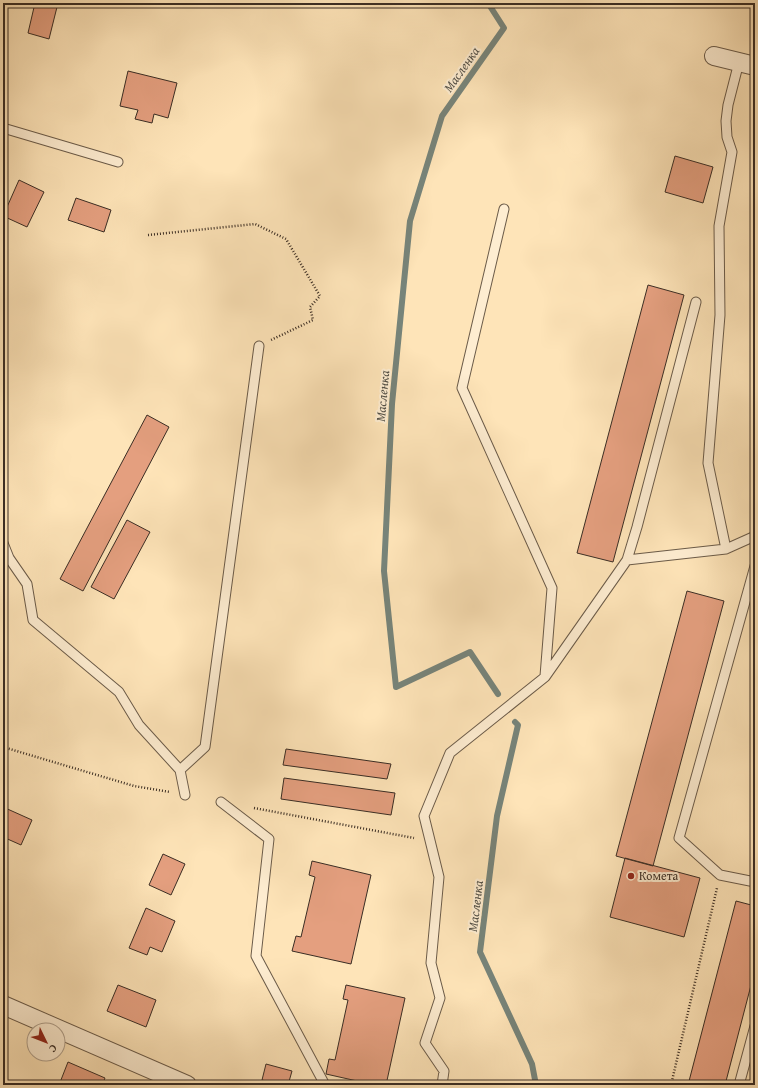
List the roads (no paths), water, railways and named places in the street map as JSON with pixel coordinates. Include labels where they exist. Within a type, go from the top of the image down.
[{"type":"street","points":[[714,56],[747,64]]},
{"type":"street","points":[[3,1005],[149,1078],[186,1085]]},
{"type":"lane","points":[[726,549],[708,463],[720,315],[719,226],[732,152],[727,137],[726,121],[728,105],[747,64]]},
{"type":"lane","points":[[3,128],[118,162]]},
{"type":"lane","points":[[504,209],[462,388],[552,588],[545,677]]},
{"type":"lane","points":[[442,1085],[444,1071],[425,1043],[440,998],[431,962],[439,877],[424,816],[450,753],[545,677],[627,560],[696,302]]},
{"type":"lane","points":[[180,770],[205,747],[259,346]]},
{"type":"lane","points":[[627,560],[726,549],[755,536]]},
{"type":"lane","points":[[3,543],[9,558],[27,584],[32,620],[118,692],[139,725],[180,770],[184,795]]},
{"type":"lane","points":[[755,566],[679,838],[720,875],[755,882]]},
{"type":"lane","points":[[221,802],[269,839],[256,956],[325,1085]]},
{"type":"lane","points":[[739,1085],[755,1026]]},
{"type":"waterway","name":"Масленка","points":[[488,3],[504,28],[442,116],[410,221],[392,404],[384,571],[396,687],[470,652],[498,694]]},
{"type":"waterway","name":"Масленка","points":[[515,722],[518,725],[497,816],[480,952],[532,1064],[536,1085]]},
{"type":"place","name":"Комета","points":[[631,876]]}]
